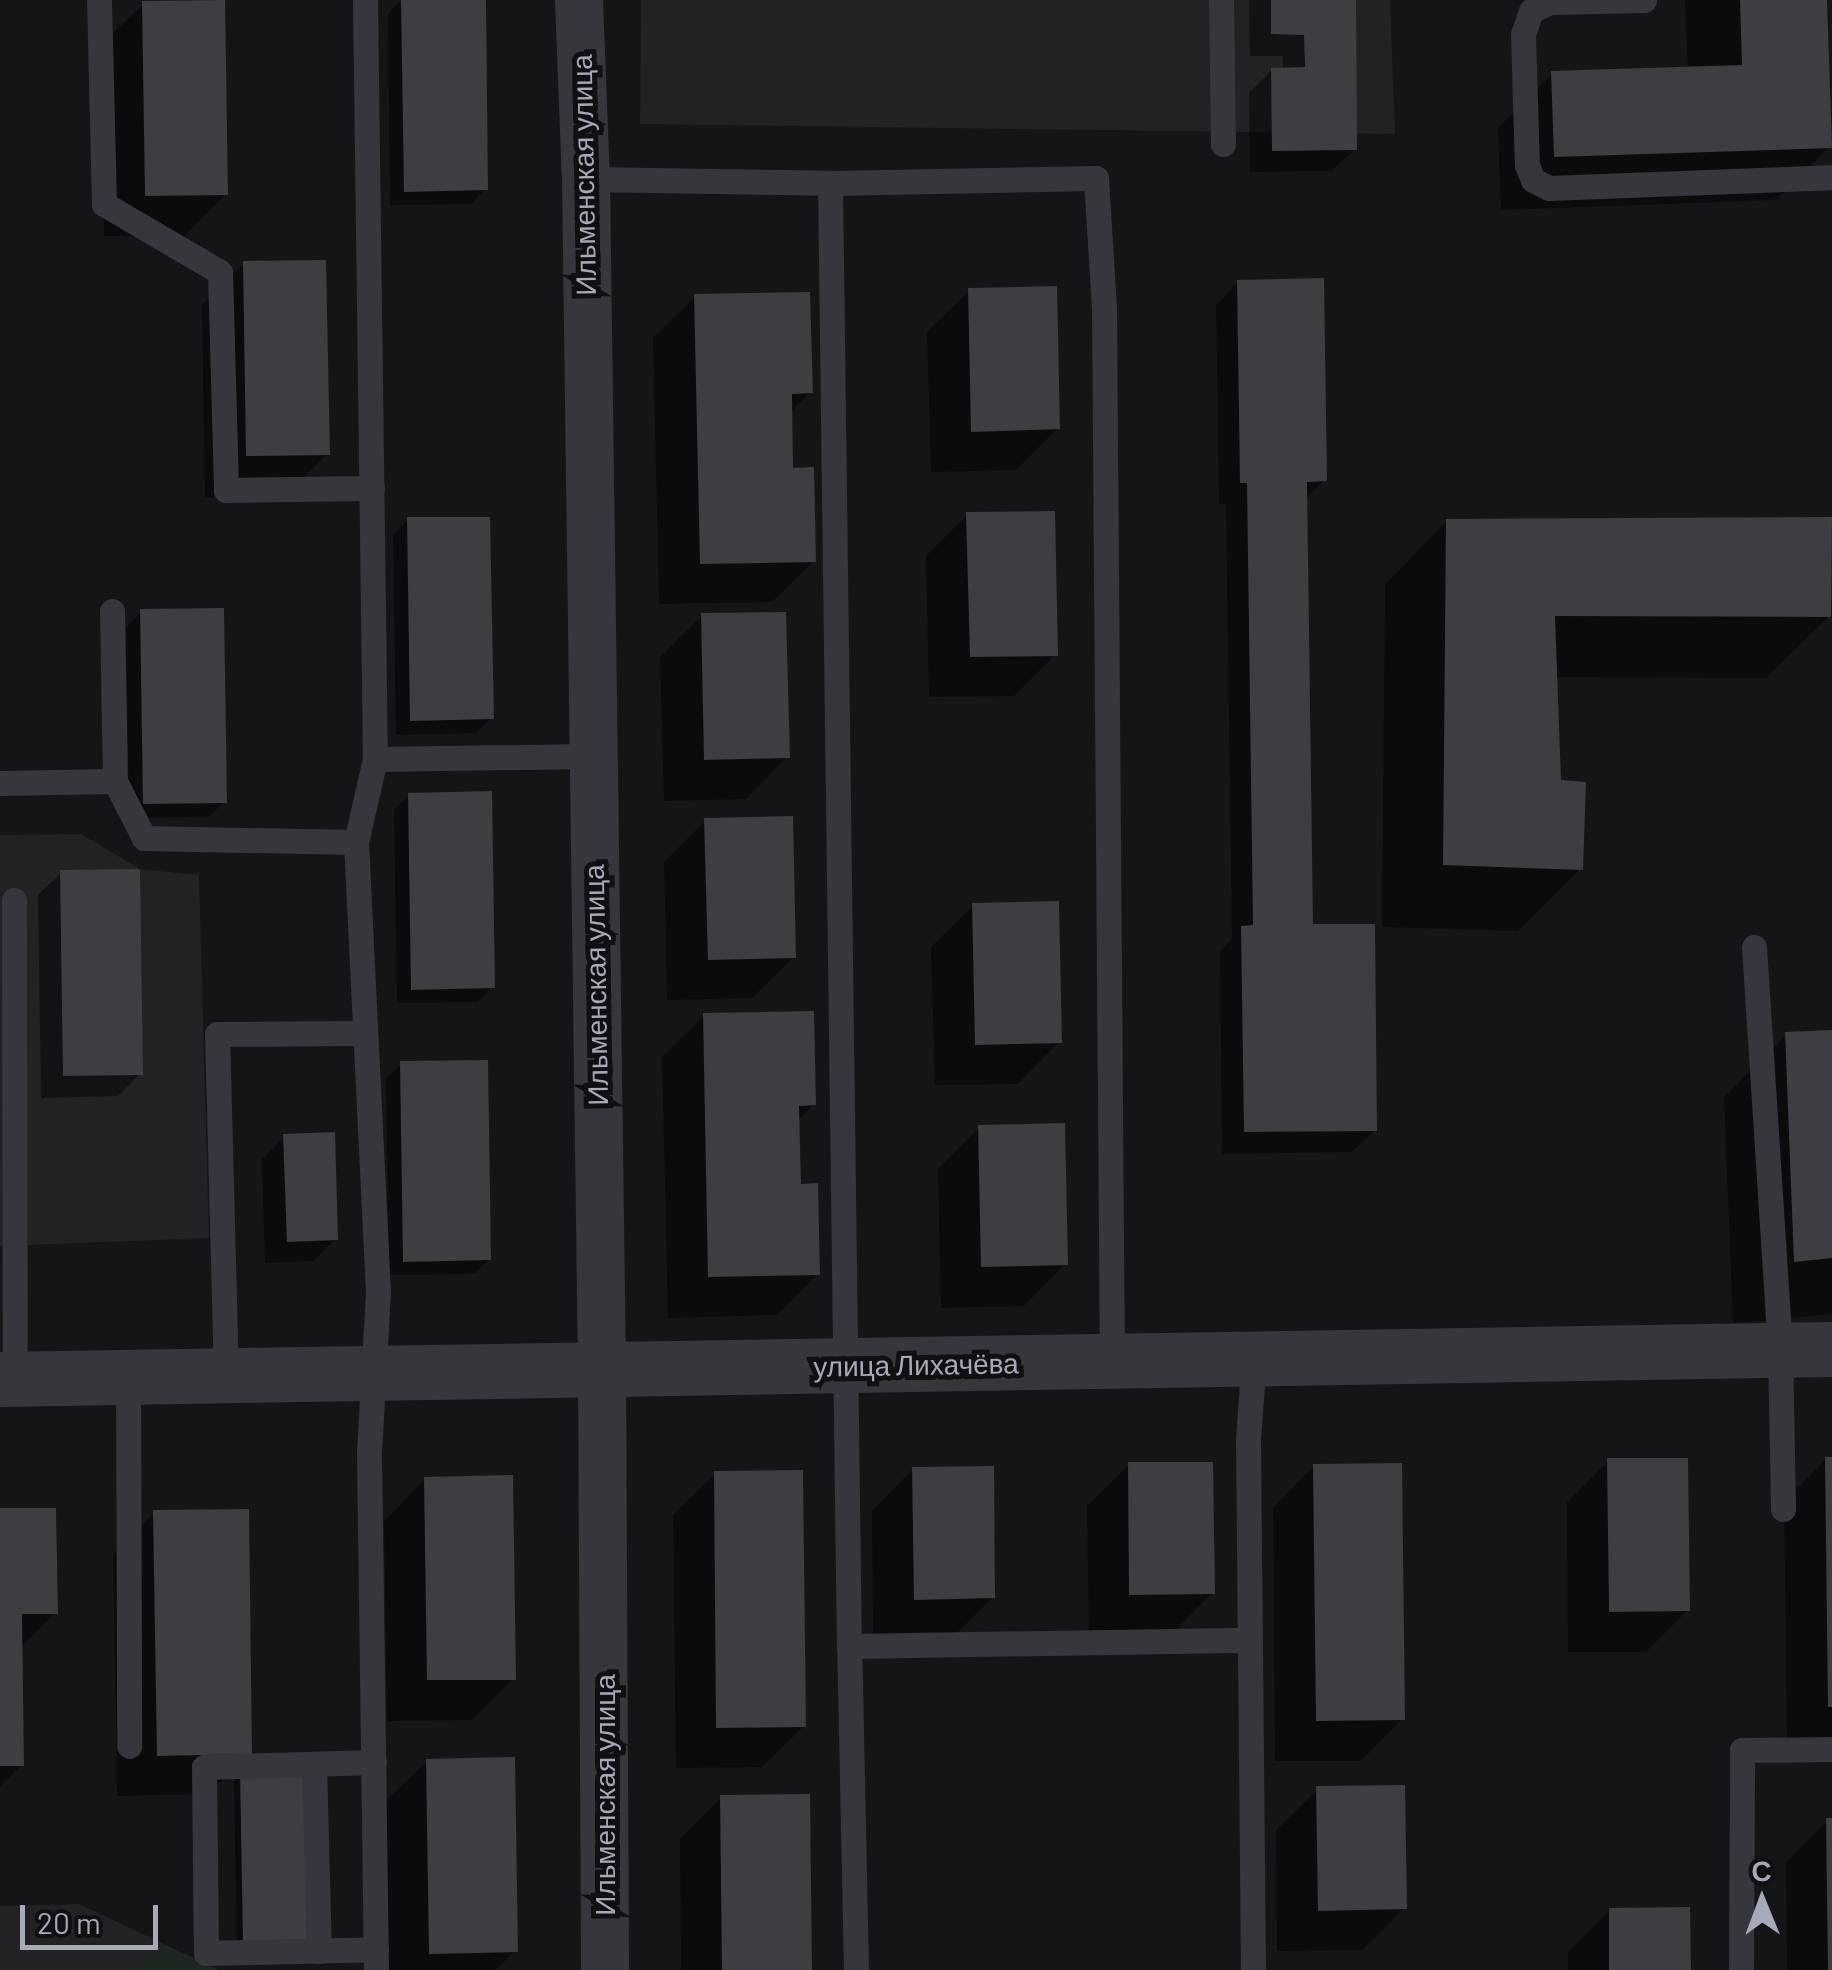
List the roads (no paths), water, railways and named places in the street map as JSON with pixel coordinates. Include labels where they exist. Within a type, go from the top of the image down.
[{"type":"street","name":"Ильменская улица","points":[[578,0],[586,179],[602,1370],[605,1970]]},
{"type":"street","name":"улица Лихачёва","points":[[7,1379],[1806,1350]]},
{"type":"lane","points":[[100,0],[104,204],[220,272],[226,490],[372,488]]},
{"type":"lane","points":[[365,0],[376,759],[356,842],[378,1292],[369,1452],[374,1762],[376,1960],[319,1951],[206,1953],[204,1767],[374,1762]]},
{"type":"lane","points":[[1221,0],[1223,144]]},
{"type":"lane","points":[[1644,0],[1550,2],[1531,11],[1524,34],[1527,165],[1532,180],[1549,188],[1832,176]]},
{"type":"lane","points":[[586,179],[830,184],[1096,178],[1104,307],[1112,1361]]},
{"type":"lane","points":[[830,184],[856,1970]]},
{"type":"lane","points":[[112,610],[115,781],[144,838],[356,842]]},
{"type":"lane","points":[[376,759],[591,756]]},
{"type":"lane","points":[[0,783],[115,781]]},
{"type":"lane","points":[[7,1379],[14,900]]},
{"type":"lane","points":[[1754,947],[1806,1350],[1783,1508]]},
{"type":"lane","points":[[226,1376],[217,1034],[366,1033]]},
{"type":"lane","points":[[1254,1358],[1248,1439],[1254,1970]]},
{"type":"lane","points":[[128,1377],[129,1746]]},
{"type":"lane","points":[[849,1646],[1250,1640]]},
{"type":"lane","points":[[1742,1970],[1742,1750],[1832,1749]]},
{"type":"lane","points":[[314,1764],[319,1951]]}]
